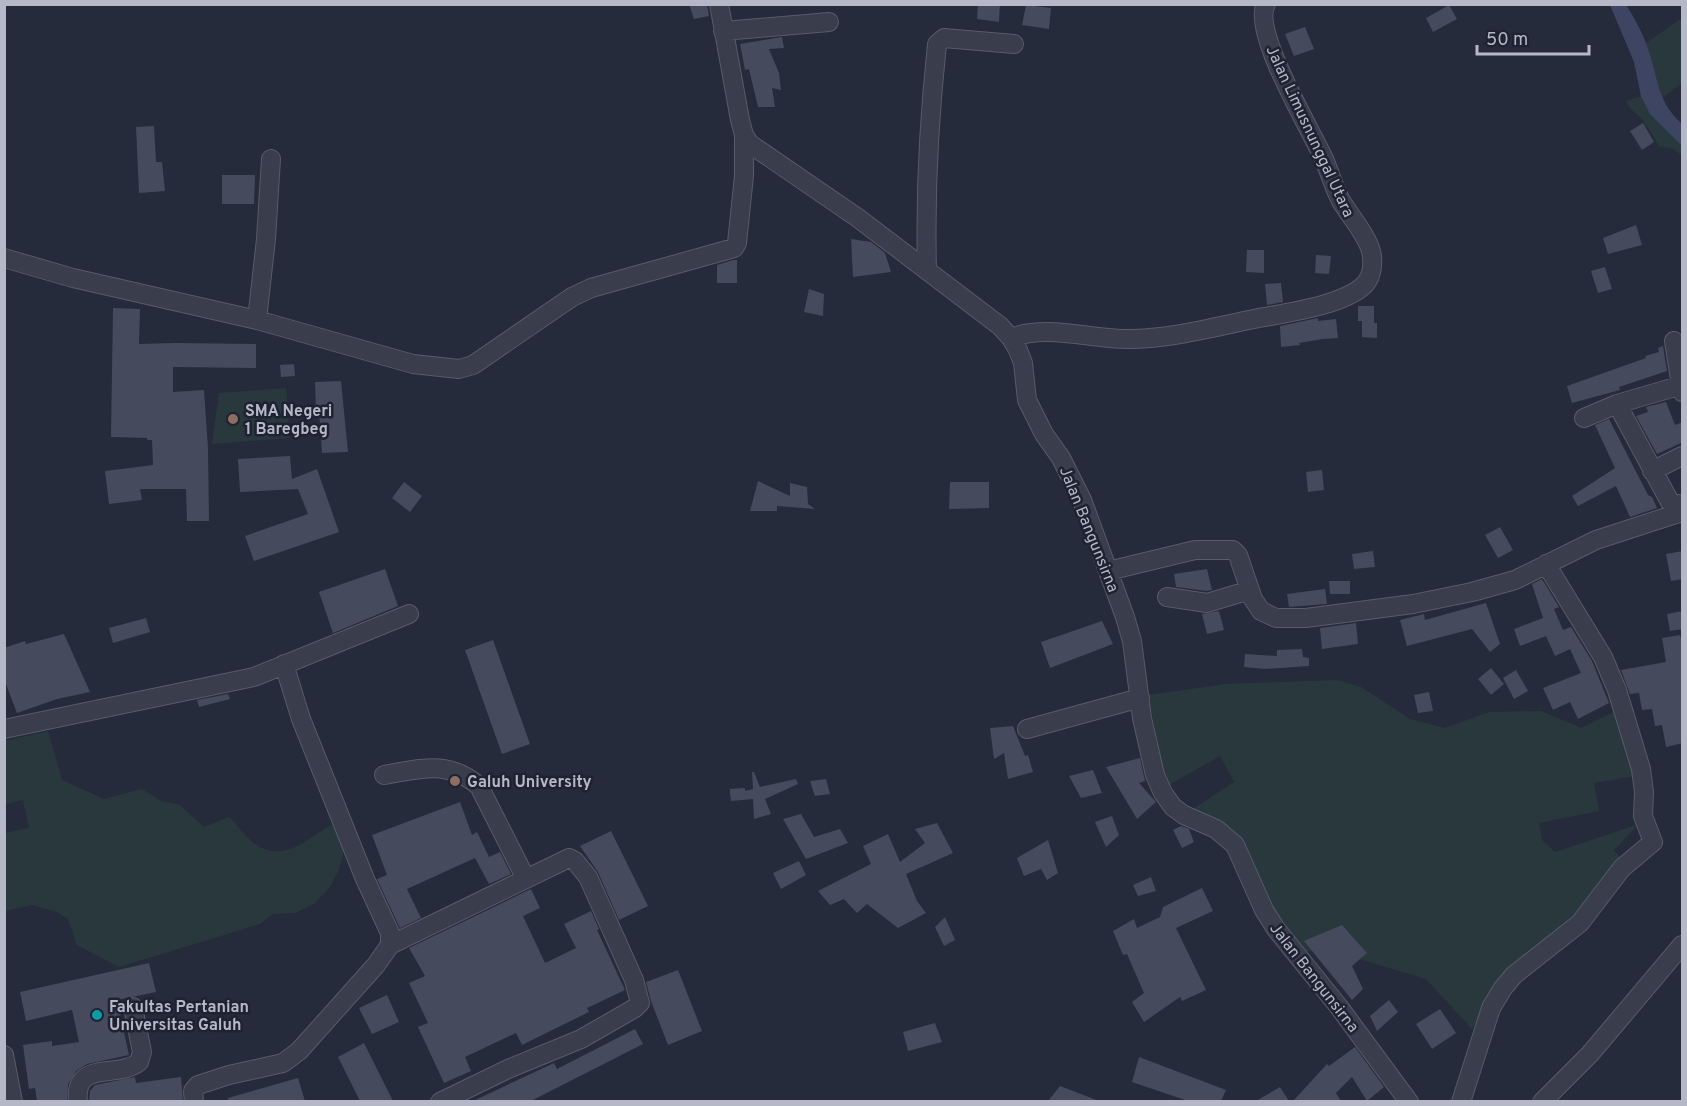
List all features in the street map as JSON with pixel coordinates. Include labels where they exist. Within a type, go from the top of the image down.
[{"type":"street","points":[[4,258],[73,278],[257,320],[419,365],[466,368],[572,297],[591,288],[734,248],[737,243],[744,176],[744,135],[719,4]]},
{"type":"street","name":"Jalan Limusnunggal Utara","points":[[1011,338],[1026,333],[1080,334],[1130,339],[1164,338],[1333,301],[1364,285],[1371,273],[1371,251],[1340,200],[1324,160],[1276,62],[1263,24],[1263,6]]},
{"type":"street","points":[[723,31],[829,22]]},
{"type":"street","points":[[927,269],[925,210],[930,108],[937,44],[944,38],[1014,44]]},
{"type":"street","name":"Jalan Bangunsirna","points":[[744,135],[758,151],[858,218],[1000,326],[1011,338],[1023,363],[1027,400],[1044,434],[1061,458],[1082,500],[1132,641],[1155,775],[1162,793],[1173,807],[1184,815],[1216,829],[1235,845],[1264,909],[1276,929],[1339,1007],[1409,1101]]},
{"type":"street","points":[[257,320],[266,239],[271,159]]},
{"type":"street","points":[[1584,418],[1617,404],[1682,388],[1674,341]]},
{"type":"street","points":[[1617,404],[1670,502],[1683,505]]},
{"type":"street","points":[[1652,471],[1683,456]]},
{"type":"street","points":[[1108,572],[1195,550],[1230,549],[1238,555],[1257,607],[1276,618],[1306,618],[1413,604],[1472,592],[1515,580],[1596,540],[1683,512]]},
{"type":"street","points":[[1461,1101],[1491,1008],[1503,988],[1514,975],[1580,923],[1622,868],[1653,842],[1643,816],[1644,792],[1641,769],[1617,690],[1603,657],[1546,564]]},
{"type":"street","points":[[1167,597],[1207,603],[1251,590]]},
{"type":"street","points":[[4,729],[254,676],[274,670],[409,614]]},
{"type":"street","points":[[284,664],[301,719],[365,879],[390,933],[390,945]]},
{"type":"street","points":[[1027,729],[1140,698]]},
{"type":"street","points":[[384,775],[434,767],[453,769],[468,776],[479,786],[526,879]]},
{"type":"street","points":[[194,1101],[193,1091],[198,1085],[229,1075],[283,1063],[299,1051],[376,966],[390,945],[569,858],[575,861],[588,877],[634,980],[640,1003],[581,1039],[508,1069],[440,1101]]},
{"type":"street","points":[[1542,1101],[1590,1054],[1683,945]]},
{"type":"street","points":[[78,1101],[77,1089],[82,1080],[93,1074],[129,1068],[139,1062],[142,1052],[133,1007]]},
{"type":"street","points":[[4,1055],[13,1101]]},
{"type":"shaded area","points":[[1682,18],[1682,83],[1662,98],[1646,43]]},
{"type":"shaded area","points":[[1641,96],[1651,114],[1682,146],[1682,155],[1671,148],[1660,147],[1643,120],[1630,108],[1626,101]]},
{"type":"shaded area","points":[[286,388],[290,438],[212,444],[219,393]]},
{"type":"shaded area","points":[[1337,680],[1361,687],[1410,719],[1445,728],[1489,712],[1541,711],[1581,728],[1617,710],[1634,776],[1594,783],[1599,811],[1539,823],[1542,840],[1555,852],[1639,824],[1614,850],[1623,862],[1576,918],[1514,965],[1472,1029],[1426,979],[1356,958],[1348,942],[1303,953],[1264,894],[1243,842],[1229,828],[1190,811],[1234,782],[1220,756],[1167,786],[1148,695],[1227,684]]},
{"type":"shaded area","points":[[48,731],[62,780],[104,799],[142,789],[161,801],[180,805],[204,827],[229,817],[248,838],[266,850],[287,850],[335,823],[345,846],[339,870],[330,887],[314,904],[295,913],[273,914],[260,924],[119,967],[77,945],[68,919],[57,912],[32,905],[5,911],[5,833],[29,828],[23,800],[5,804],[4,741]]},
{"type":"water","points":[[1610,5],[1626,5],[1639,27],[1663,99],[1682,124],[1682,146],[1650,114],[1641,96],[1634,62]]},
{"type":"building","points":[[689,4],[707,4],[709,16],[694,19]]},
{"type":"building","points":[[978,4],[1000,4],[999,22],[977,19]]},
{"type":"building","points":[[1026,5],[1051,8],[1049,29],[1022,25]]},
{"type":"building","points":[[1449,5],[1457,19],[1433,32],[1426,18]]},
{"type":"building","points":[[1305,27],[1314,49],[1294,56],[1285,34]]},
{"type":"building","points":[[782,37],[784,48],[769,49],[779,73],[781,90],[772,88],[775,107],[758,107],[749,69],[745,70],[740,44]]},
{"type":"building","points":[[1643,123],[1654,142],[1642,150],[1630,131]]},
{"type":"building","points":[[154,126],[156,162],[162,162],[165,191],[139,193],[136,127]]},
{"type":"building","points":[[222,175],[255,175],[254,204],[222,204]]},
{"type":"building","points":[[1636,225],[1642,245],[1608,254],[1603,238]]},
{"type":"building","points":[[851,239],[871,242],[885,253],[891,272],[853,277]]},
{"type":"building","points":[[1247,250],[1264,250],[1264,273],[1246,272]]},
{"type":"building","points":[[1316,255],[1331,256],[1329,274],[1315,273]]},
{"type":"building","points":[[737,260],[737,283],[717,283],[717,265]]},
{"type":"building","points":[[1605,267],[1612,289],[1598,293],[1591,271]]},
{"type":"building","points":[[1281,283],[1283,302],[1267,305],[1265,284]]},
{"type":"building","points":[[809,289],[824,294],[823,316],[804,312]]},
{"type":"building","points":[[1358,306],[1374,306],[1377,338],[1362,337],[1362,321],[1358,321]]},
{"type":"building","points":[[113,308],[140,309],[139,344],[256,344],[256,368],[173,367],[173,392],[204,390],[209,521],[187,521],[186,489],[140,489],[142,500],[109,504],[105,471],[153,465],[152,440],[111,437]]},
{"type":"building","points":[[1318,318],[1318,321],[1336,319],[1338,338],[1281,347],[1280,326]]},
{"type":"building","points":[[1663,346],[1667,371],[1619,387],[1620,390],[1572,403],[1567,386],[1646,358],[1645,356],[1659,352],[1658,348]]},
{"type":"building","points":[[294,364],[295,376],[281,377],[280,365]]},
{"type":"building","points":[[341,381],[348,452],[322,453],[315,382]]},
{"type":"building","points":[[1666,402],[1675,425],[1683,422],[1683,442],[1657,454],[1636,416],[1648,412],[1646,407]]},
{"type":"building","points":[[1609,419],[1657,508],[1630,517],[1616,486],[1578,506],[1572,496],[1615,468],[1595,425]]},
{"type":"building","points":[[290,456],[292,479],[317,469],[339,532],[254,561],[245,536],[308,514],[298,489],[240,492],[238,459]]},
{"type":"building","points":[[1322,470],[1324,490],[1308,492],[1306,472]]},
{"type":"building","points":[[758,481],[790,496],[790,483],[807,487],[808,504],[815,509],[777,506],[777,511],[750,511]]},
{"type":"building","points":[[404,482],[422,496],[410,512],[392,498]]},
{"type":"building","points":[[950,482],[989,482],[989,508],[949,509]]},
{"type":"building","points":[[1500,527],[1513,550],[1498,558],[1485,535]]},
{"type":"building","points":[[1373,551],[1375,567],[1354,569],[1352,554]]},
{"type":"building","points":[[1683,551],[1683,579],[1671,581],[1666,554]]},
{"type":"building","points":[[385,569],[398,606],[333,633],[319,592]]},
{"type":"building","points":[[1207,569],[1212,590],[1176,587],[1174,574]]},
{"type":"building","points":[[1542,579],[1559,607],[1554,609],[1563,630],[1571,627],[1592,661],[1609,703],[1578,719],[1570,702],[1553,710],[1543,688],[1581,673],[1570,649],[1555,656],[1546,636],[1520,646],[1514,629],[1543,618],[1532,584]]},
{"type":"building","points":[[1329,581],[1350,581],[1350,594],[1330,594]]},
{"type":"building","points":[[1325,589],[1327,604],[1289,607],[1287,594]]},
{"type":"building","points":[[1486,603],[1500,644],[1490,652],[1472,629],[1407,646],[1400,620],[1424,614],[1425,620]]},
{"type":"building","points":[[1219,611],[1224,630],[1207,634],[1202,614]]},
{"type":"building","points":[[1683,611],[1683,629],[1670,631],[1667,614]]},
{"type":"building","points":[[146,618],[150,632],[113,643],[109,628]]},
{"type":"building","points":[[1102,621],[1113,644],[1050,668],[1041,642]]},
{"type":"building","points":[[1356,623],[1358,644],[1322,649],[1320,628]]},
{"type":"building","points":[[64,634],[90,692],[57,699],[17,713],[4,679],[4,648],[25,641],[26,644]]},
{"type":"building","points":[[1680,635],[1683,650],[1683,743],[1666,747],[1662,725],[1655,726],[1652,709],[1642,710],[1639,693],[1630,694],[1621,670],[1666,662],[1662,638]]},
{"type":"building","points":[[493,640],[530,744],[502,754],[465,650]]},
{"type":"building","points":[[1302,649],[1303,657],[1309,658],[1309,666],[1265,669],[1244,667],[1245,654],[1277,656],[1277,650]]},
{"type":"building","points":[[1491,668],[1504,684],[1491,695],[1478,679]]},
{"type":"building","points":[[1516,670],[1528,691],[1514,699],[1503,678]]},
{"type":"building","points":[[1429,692],[1433,711],[1418,713],[1414,695]]},
{"type":"building","points":[[228,694],[230,699],[199,707],[197,700]]},
{"type":"building","points":[[1013,726],[1025,756],[1028,755],[1033,772],[1008,779],[1004,753],[994,759],[990,728]]},
{"type":"building","points":[[1140,758],[1145,781],[1139,783],[1156,802],[1137,819],[1106,767]]},
{"type":"building","points":[[1093,770],[1102,793],[1081,798],[1069,776]]},
{"type":"building","points":[[752,772],[760,787],[796,779],[798,784],[765,799],[771,814],[754,819],[753,799],[731,801],[730,794],[730,789],[745,788],[745,791],[753,789]]},
{"type":"building","points":[[826,779],[830,794],[815,796],[810,781]]},
{"type":"building","points":[[460,802],[472,835],[477,832],[489,857],[500,852],[511,874],[489,884],[475,858],[407,889],[421,918],[400,928],[377,879],[387,875],[372,835]]},
{"type":"building","points":[[801,814],[814,837],[840,829],[848,843],[806,859],[783,819]]},
{"type":"building","points":[[1112,816],[1119,835],[1106,847],[1095,822]]},
{"type":"building","points":[[937,823],[953,853],[906,874],[917,901],[926,913],[898,928],[867,904],[857,913],[844,899],[830,905],[818,891],[871,864],[863,846],[888,834],[900,862],[925,843],[915,829]]},
{"type":"building","points":[[1181,826],[1189,829],[1194,842],[1182,848],[1173,830]]},
{"type":"building","points":[[611,831],[648,906],[619,920],[598,872],[580,846]]},
{"type":"building","points":[[1048,840],[1058,873],[1047,880],[1041,869],[1024,876],[1017,858]]},
{"type":"building","points":[[799,861],[806,875],[781,889],[773,873]]},
{"type":"building","points":[[1151,877],[1156,891],[1138,896],[1133,885]]},
{"type":"building","points":[[1202,888],[1213,911],[1176,928],[1206,990],[1182,1001],[1180,997],[1144,1022],[1132,1002],[1144,993],[1127,954],[1123,955],[1113,931],[1134,919],[1137,928],[1160,917],[1163,907]]},
{"type":"building","points":[[531,889],[540,908],[523,916],[545,963],[576,948],[564,924],[591,911],[599,929],[597,930],[625,990],[587,1008],[589,1012],[522,1045],[516,1033],[465,1057],[471,1071],[444,1083],[418,1027],[428,1023],[409,983],[425,976],[409,948]]},
{"type":"building","points":[[945,917],[955,940],[944,946],[935,927]]},
{"type":"building","points":[[1342,925],[1367,953],[1352,966],[1363,989],[1352,1000],[1304,941]]},
{"type":"building","name":"Fakultas Pertanian Universitas Galuh","points":[[149,963],[156,992],[117,1000],[129,1055],[87,1064],[76,1071],[68,1084],[67,1101],[37,1101],[35,1088],[29,1089],[23,1045],[52,1041],[52,1046],[79,1042],[72,1010],[26,1021],[20,992]]},
{"type":"building","points":[[678,970],[702,1031],[668,1045],[646,982]]},
{"type":"building","points":[[387,995],[399,1022],[372,1034],[359,1008]]},
{"type":"building","points":[[1389,1000],[1398,1012],[1377,1031],[1370,1016]]},
{"type":"building","points":[[1440,1009],[1456,1033],[1432,1049],[1416,1024]]},
{"type":"building","points":[[935,1023],[942,1042],[908,1051],[903,1032]]},
{"type":"building","points":[[635,1029],[643,1044],[531,1101],[473,1101],[554,1063],[557,1069]]},
{"type":"building","points":[[364,1043],[393,1101],[360,1101],[338,1057]]},
{"type":"building","points":[[1355,1047],[1384,1087],[1367,1101],[1352,1077],[1336,1093],[1341,1101],[1293,1101],[1327,1064],[1329,1066]]},
{"type":"building","points":[[1139,1057],[1226,1090],[1221,1101],[1188,1101],[1132,1082]]},
{"type":"building","points":[[135,1077],[136,1083],[181,1077],[183,1101],[89,1101],[90,1091],[95,1085]]},
{"type":"building","points":[[298,1078],[305,1101],[228,1101],[228,1098]]},
{"type":"building","points":[[1060,1086],[1099,1101],[1048,1101]]},
{"type":"building","points":[[1280,1087],[1289,1101],[1256,1101]]},
{"type":"place","name":"SMA Negeri 1 Baregbeg","points":[[233,419]]},
{"type":"place","name":"Galuh University","points":[[455,781]]},
{"type":"place","name":"Fakultas Pertanian Universitas Galuh","points":[[97,1015]]}]
